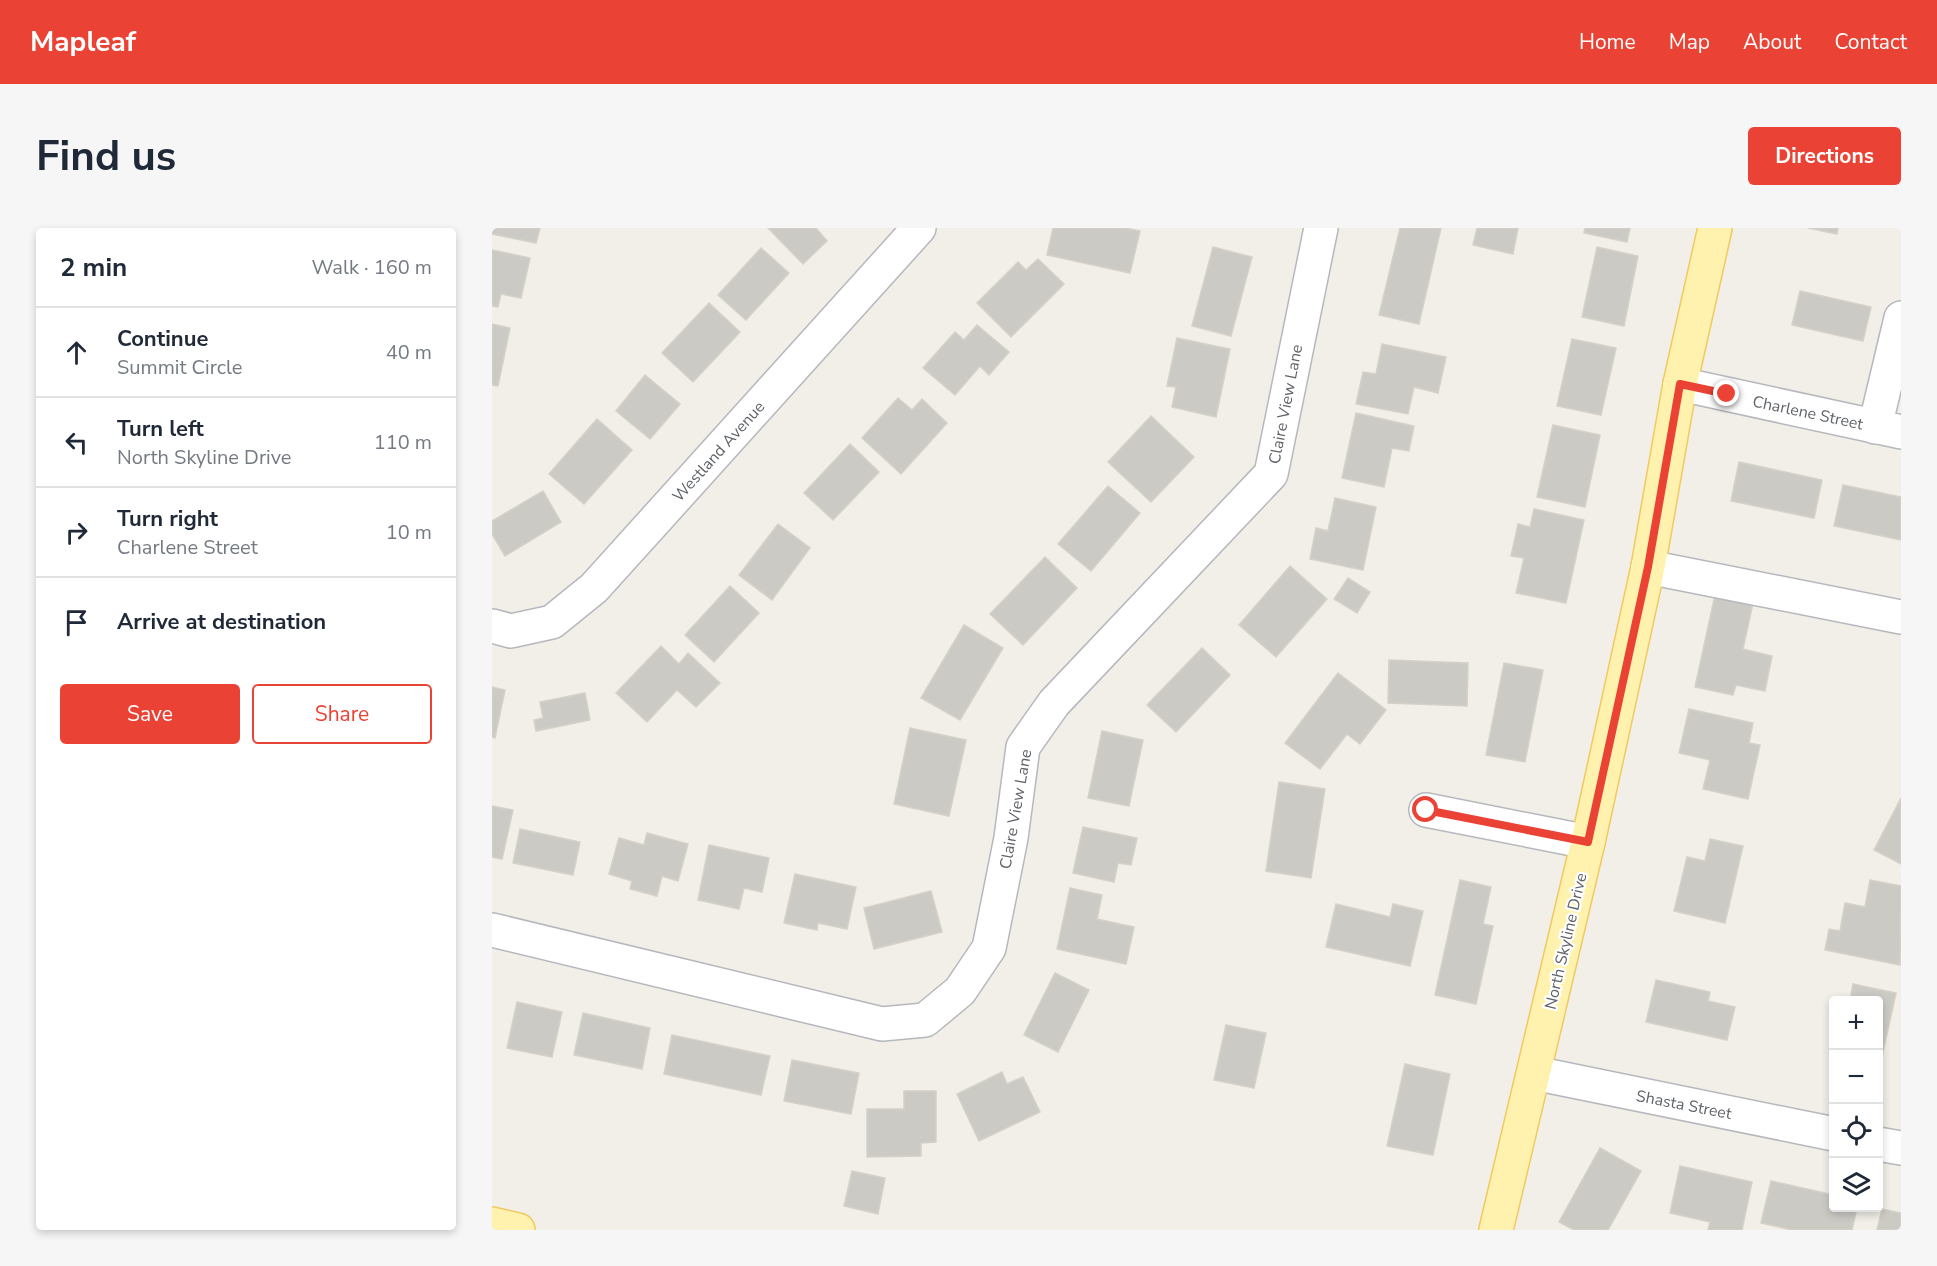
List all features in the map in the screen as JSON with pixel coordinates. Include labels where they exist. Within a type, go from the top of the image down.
[{"type":"main road","name":"North Skyline Drive","points":[[1496,1230],[1588,842],[1648,567],[1680,384],[1715,228]]},
{"type":"main road","points":[[492,1224],[518,1230]]},
{"type":"street","name":"Westland Avenue","points":[[492,626],[511,631],[552,622],[594,588],[919,228]]},
{"type":"street","name":"Claire View Lane","points":[[492,930],[882,1024],[926,1020],[960,991],[989,948],[1011,838],[1023,747],[1054,703],[1271,474],[1321,228]]},
{"type":"street","points":[[1888,429],[1901,318]]},
{"type":"street","name":"Charlene Street","points":[[1680,384],[1888,429]]},
{"type":"street","points":[[1648,567],[1901,617]]},
{"type":"street","points":[[1426,810],[1588,842]]},
{"type":"street","name":"Shasta Street","points":[[1534,1073],[1829,1133]]},
{"type":"street","points":[[1883,1145],[1901,1148]]},
{"type":"building","points":[[492,228],[540,228],[536,243],[492,234]]},
{"type":"building","points":[[768,228],[816,228],[827,241],[803,264]]},
{"type":"building","points":[[1053,228],[1125,228],[1140,231],[1130,273],[1047,255]]},
{"type":"building","points":[[1400,228],[1441,228],[1419,324],[1379,315]]},
{"type":"building","points":[[1477,228],[1518,228],[1513,254],[1473,245]]},
{"type":"building","points":[[1585,228],[1630,228],[1627,242],[1584,233]]},
{"type":"building","points":[[1808,228],[1838,228],[1837,234]]},
{"type":"building","points":[[1213,247],[1252,257],[1231,336],[1192,326]]},
{"type":"building","points":[[1597,247],[1638,256],[1624,326],[1582,317]]},
{"type":"building","points":[[761,248],[789,273],[746,320],[718,295]]},
{"type":"building","points":[[492,250],[530,258],[521,298],[501,294],[498,307],[492,306]]},
{"type":"building","points":[[1038,259],[1064,284],[1011,337],[977,303],[1018,262],[1026,270]]},
{"type":"building","points":[[1800,291],[1871,307],[1863,341],[1792,325]]},
{"type":"building","points":[[709,303],[740,332],[693,382],[662,353]]},
{"type":"building","points":[[492,324],[510,328],[498,386],[492,385]]},
{"type":"building","points":[[977,325],[1009,352],[989,375],[980,366],[955,395],[923,368],[955,332],[964,340]]},
{"type":"building","points":[[1177,338],[1230,349],[1216,417],[1172,407],[1176,387],[1167,386]]},
{"type":"building","points":[[1572,339],[1616,348],[1601,415],[1557,406]]},
{"type":"building","points":[[1382,344],[1446,357],[1438,393],[1414,387],[1408,414],[1356,404],[1363,372],[1376,374]]},
{"type":"building","points":[[645,375],[680,404],[650,439],[616,411]]},
{"type":"building","points":[[898,398],[912,410],[922,399],[947,423],[901,474],[862,438]]},
{"type":"building","points":[[1356,413],[1414,426],[1409,451],[1392,448],[1384,487],[1342,478]]},
{"type":"building","points":[[1151,416],[1194,457],[1151,502],[1108,462]]},
{"type":"building","points":[[597,419],[632,450],[584,504],[549,474]]},
{"type":"building","points":[[1553,425],[1600,435],[1585,507],[1537,497]]},
{"type":"building","points":[[850,444],[879,472],[833,520],[804,493]]},
{"type":"building","points":[[1739,462],[1822,480],[1814,518],[1731,501]]},
{"type":"building","points":[[1843,485],[1901,497],[1901,540],[1834,526]]},
{"type":"building","points":[[1108,486],[1140,513],[1091,571],[1058,544]]},
{"type":"building","points":[[543,491],[561,522],[505,556],[492,534],[492,521]]},
{"type":"building","points":[[1335,498],[1376,507],[1363,570],[1310,559],[1316,528],[1328,531]]},
{"type":"building","points":[[1534,509],[1584,520],[1566,603],[1516,593],[1524,558],[1511,556],[1518,524],[1530,527]]},
{"type":"building","points":[[778,524],[810,548],[772,600],[739,575]]},
{"type":"building","points":[[1045,557],[1077,588],[1023,645],[990,614]]},
{"type":"building","points":[[1290,566],[1327,599],[1276,657],[1239,625]]},
{"type":"building","points":[[1348,578],[1370,592],[1357,613],[1334,599]]},
{"type":"building","points":[[730,586],[759,613],[714,662],[685,635]]},
{"type":"building","points":[[1715,595],[1753,603],[1743,649],[1772,656],[1765,691],[1736,685],[1733,695],[1695,687]]},
{"type":"building","points":[[964,625],[1003,648],[960,720],[921,698]]},
{"type":"building","points":[[661,646],[679,664],[688,653],[720,683],[696,707],[677,690],[647,722],[616,693]]},
{"type":"building","points":[[1202,648],[1230,675],[1176,732],[1147,705]]},
{"type":"building","points":[[1389,660],[1468,663],[1467,706],[1388,703]]},
{"type":"building","points":[[1504,663],[1543,670],[1525,762],[1486,755]]},
{"type":"building","points":[[1338,673],[1386,710],[1360,744],[1347,734],[1320,769],[1285,743]]},
{"type":"building","points":[[492,687],[505,690],[495,738],[492,737]]},
{"type":"building","points":[[585,693],[590,720],[536,731],[534,720],[543,718],[540,702]]},
{"type":"building","points":[[1689,709],[1753,723],[1749,743],[1760,745],[1748,799],[1703,789],[1710,760],[1679,753]]},
{"type":"building","points":[[910,728],[966,740],[949,816],[894,804]]},
{"type":"building","points":[[1102,731],[1143,740],[1129,806],[1088,798]]},
{"type":"building","points":[[1279,782],[1325,789],[1311,878],[1266,871]]},
{"type":"building","points":[[1901,798],[1901,864],[1874,850]]},
{"type":"building","points":[[492,806],[513,810],[502,859],[492,857]]},
{"type":"building","points":[[1083,827],[1137,838],[1131,865],[1118,863],[1114,882],[1073,873]]},
{"type":"building","points":[[520,829],[580,842],[573,875],[513,863]]},
{"type":"building","points":[[647,833],[688,844],[678,881],[662,876],[657,896],[630,889],[632,881],[609,874],[619,838],[644,845]]},
{"type":"building","points":[[1710,839],[1743,846],[1725,923],[1674,911],[1687,857],[1705,861]]},
{"type":"building","points":[[709,845],[769,858],[762,892],[744,888],[739,909],[698,900]]},
{"type":"building","points":[[795,874],[856,887],[847,929],[818,923],[817,930],[784,923]]},
{"type":"building","points":[[1460,880],[1491,887],[1483,924],[1493,926],[1476,1004],[1435,995]]},
{"type":"building","points":[[1870,880],[1901,886],[1900,965],[1825,950],[1829,929],[1840,931],[1845,903],[1865,907]]},
{"type":"building","points":[[1070,888],[1102,895],[1097,919],[1134,927],[1126,964],[1057,949]]},
{"type":"building","points":[[931,891],[942,932],[874,949],[864,908]]},
{"type":"building","points":[[1336,904],[1390,917],[1393,904],[1423,911],[1410,966],[1326,947]]},
{"type":"building","points":[[1055,973],[1089,990],[1058,1052],[1024,1035]]},
{"type":"building","points":[[1656,980],[1710,992],[1708,1001],[1735,1007],[1727,1040],[1646,1022]]},
{"type":"building","points":[[1853,984],[1896,993],[1883,1052],[1883,996],[1851,996]]},
{"type":"building","points":[[517,1002],[562,1012],[552,1057],[507,1048]]},
{"type":"building","points":[[583,1013],[650,1028],[642,1069],[574,1055]]},
{"type":"building","points":[[1226,1025],[1266,1033],[1254,1088],[1214,1080]]},
{"type":"building","points":[[672,1035],[770,1056],[761,1095],[664,1074]]},
{"type":"building","points":[[792,1060],[859,1073],[851,1114],[784,1101]]},
{"type":"building","points":[[1405,1064],[1450,1074],[1433,1155],[1387,1146]]},
{"type":"building","points":[[1002,1072],[1007,1084],[1023,1077],[1040,1112],[979,1141],[957,1094]]},
{"type":"building","points":[[904,1091],[936,1091],[936,1142],[921,1143],[921,1156],[867,1157],[867,1109],[904,1109]]},
{"type":"building","points":[[1600,1148],[1641,1171],[1608,1230],[1574,1230],[1559,1222]]},
{"type":"building","points":[[1680,1166],[1752,1182],[1742,1230],[1708,1230],[1710,1222],[1670,1213]]},
{"type":"building","points":[[852,1171],[885,1178],[878,1214],[844,1206]]},
{"type":"building","points":[[1771,1181],[1829,1194],[1829,1212],[1856,1212],[1852,1230],[1792,1230],[1761,1223]]},
{"type":"building","points":[[1883,1209],[1901,1213],[1901,1230],[1877,1230]]},
{"type":"route","points":[[1426,810],[1588,842],[1648,567],[1680,384],[1727,394]]}]
